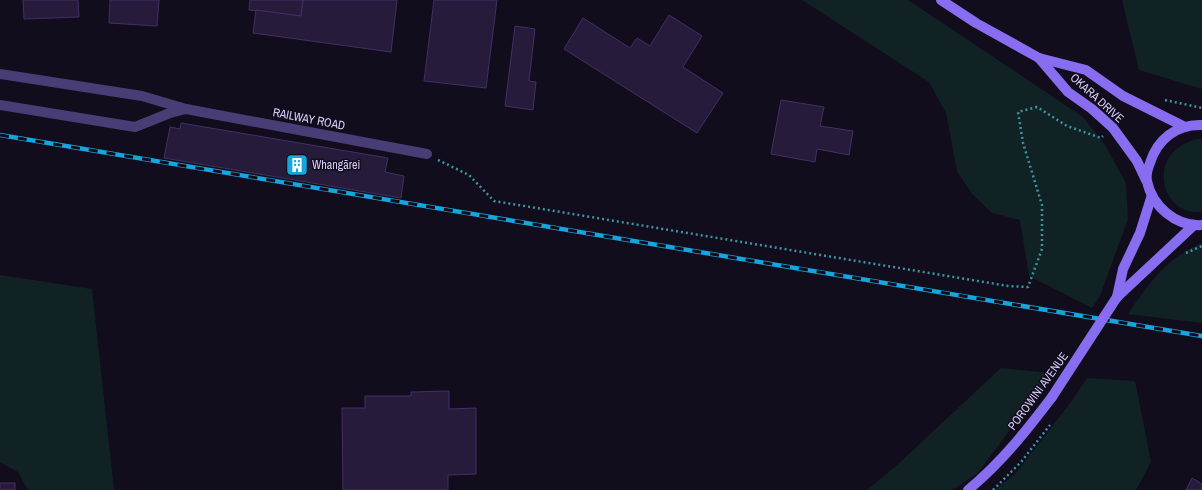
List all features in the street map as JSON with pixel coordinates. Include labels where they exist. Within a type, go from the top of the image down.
[{"type":"main road","name":"OKARA DRIVE","points":[[941,0],[976,23],[1039,58],[1086,70],[1123,96],[1185,127]]},
{"type":"main road","name":"OKARA DRIVE","points":[[1039,58],[1068,92],[1092,109],[1113,128],[1137,161],[1152,194],[1167,214],[1175,220],[1197,226]]},
{"type":"main road","points":[[1146,180],[1153,154],[1159,144],[1175,130],[1202,125]]},
{"type":"main road","name":"POROWINI AVENUE","points":[[1117,297],[1123,269],[1140,234],[1152,194]]},
{"type":"main road","name":"POROWINI AVENUE","points":[[968,490],[995,466],[1021,438],[1052,397],[1117,297],[1197,226]]},
{"type":"street","name":"RAILWAY ROAD","points":[[0,74],[142,96],[186,109],[427,154]]},
{"type":"street","name":"RAILWAY ROAD","points":[[0,104],[135,127],[170,113],[186,109]]},
{"type":"path","points":[[1160,98],[1202,108]]},
{"type":"path","points":[[427,154],[469,175],[494,201],[1008,286],[1028,287],[1042,249],[1042,205],[1023,143],[1018,112],[1037,106],[1067,126],[1101,138]]},
{"type":"shaded area","points":[[802,0],[908,0],[1083,117],[1105,145],[1126,183],[1128,219],[1100,296],[1092,308],[1029,276],[1020,220],[992,213],[972,194],[957,171],[946,113],[929,82]]},
{"type":"shaded area","points":[[1122,0],[1202,0],[1202,89],[1139,70]]},
{"type":"shaded area","points":[[1198,139],[1202,139],[1202,212],[1188,211],[1176,204],[1168,194],[1164,182],[1164,169],[1170,156],[1181,146]]},
{"type":"shaded area","points":[[1202,243],[1202,323],[1128,314],[1159,272],[1178,256]]},
{"type":"shaded area","points":[[0,275],[92,289],[114,490],[28,490],[18,472],[0,462]]},
{"type":"shaded area","points":[[1001,368],[1050,373],[1037,394],[977,474],[952,490],[867,490],[896,466]]},
{"type":"shaded area","points":[[1087,378],[1135,381],[1151,462],[1136,490],[995,490],[1015,474],[1071,402]]},
{"type":"building","points":[[23,0],[78,0],[79,17],[24,19]]},
{"type":"building","points":[[110,0],[159,0],[157,26],[109,23]]},
{"type":"building","points":[[250,0],[303,0],[301,16],[249,10]]},
{"type":"building","points":[[303,0],[397,0],[391,52],[253,33],[256,10],[301,16]]},
{"type":"building","points":[[434,0],[497,0],[486,88],[424,81]]},
{"type":"building","points":[[669,15],[702,36],[683,67],[723,93],[697,133],[564,49],[583,18],[630,48],[637,38],[650,46]]},
{"type":"building","points":[[515,26],[535,29],[529,81],[536,82],[533,110],[505,106]]},
{"type":"building","points":[[781,100],[824,107],[820,126],[853,131],[849,155],[817,149],[815,162],[771,154]]},
{"type":"building","name":"Whangārei","points":[[181,123],[388,158],[385,172],[404,176],[401,198],[164,158],[170,127],[180,129]]},
{"type":"building","points":[[449,391],[449,409],[476,408],[476,474],[448,475],[448,490],[343,490],[342,408],[365,408],[365,396],[411,396],[411,392]]},
{"type":"building","points":[[1192,478],[1202,484],[1202,490],[1186,490]]},
{"type":"building","points":[[0,483],[15,483],[15,490],[0,490]]},
{"type":"railway","points":[[0,135],[1202,336]]},
{"type":"place","name":"Whangārei","points":[[297,165]]}]
